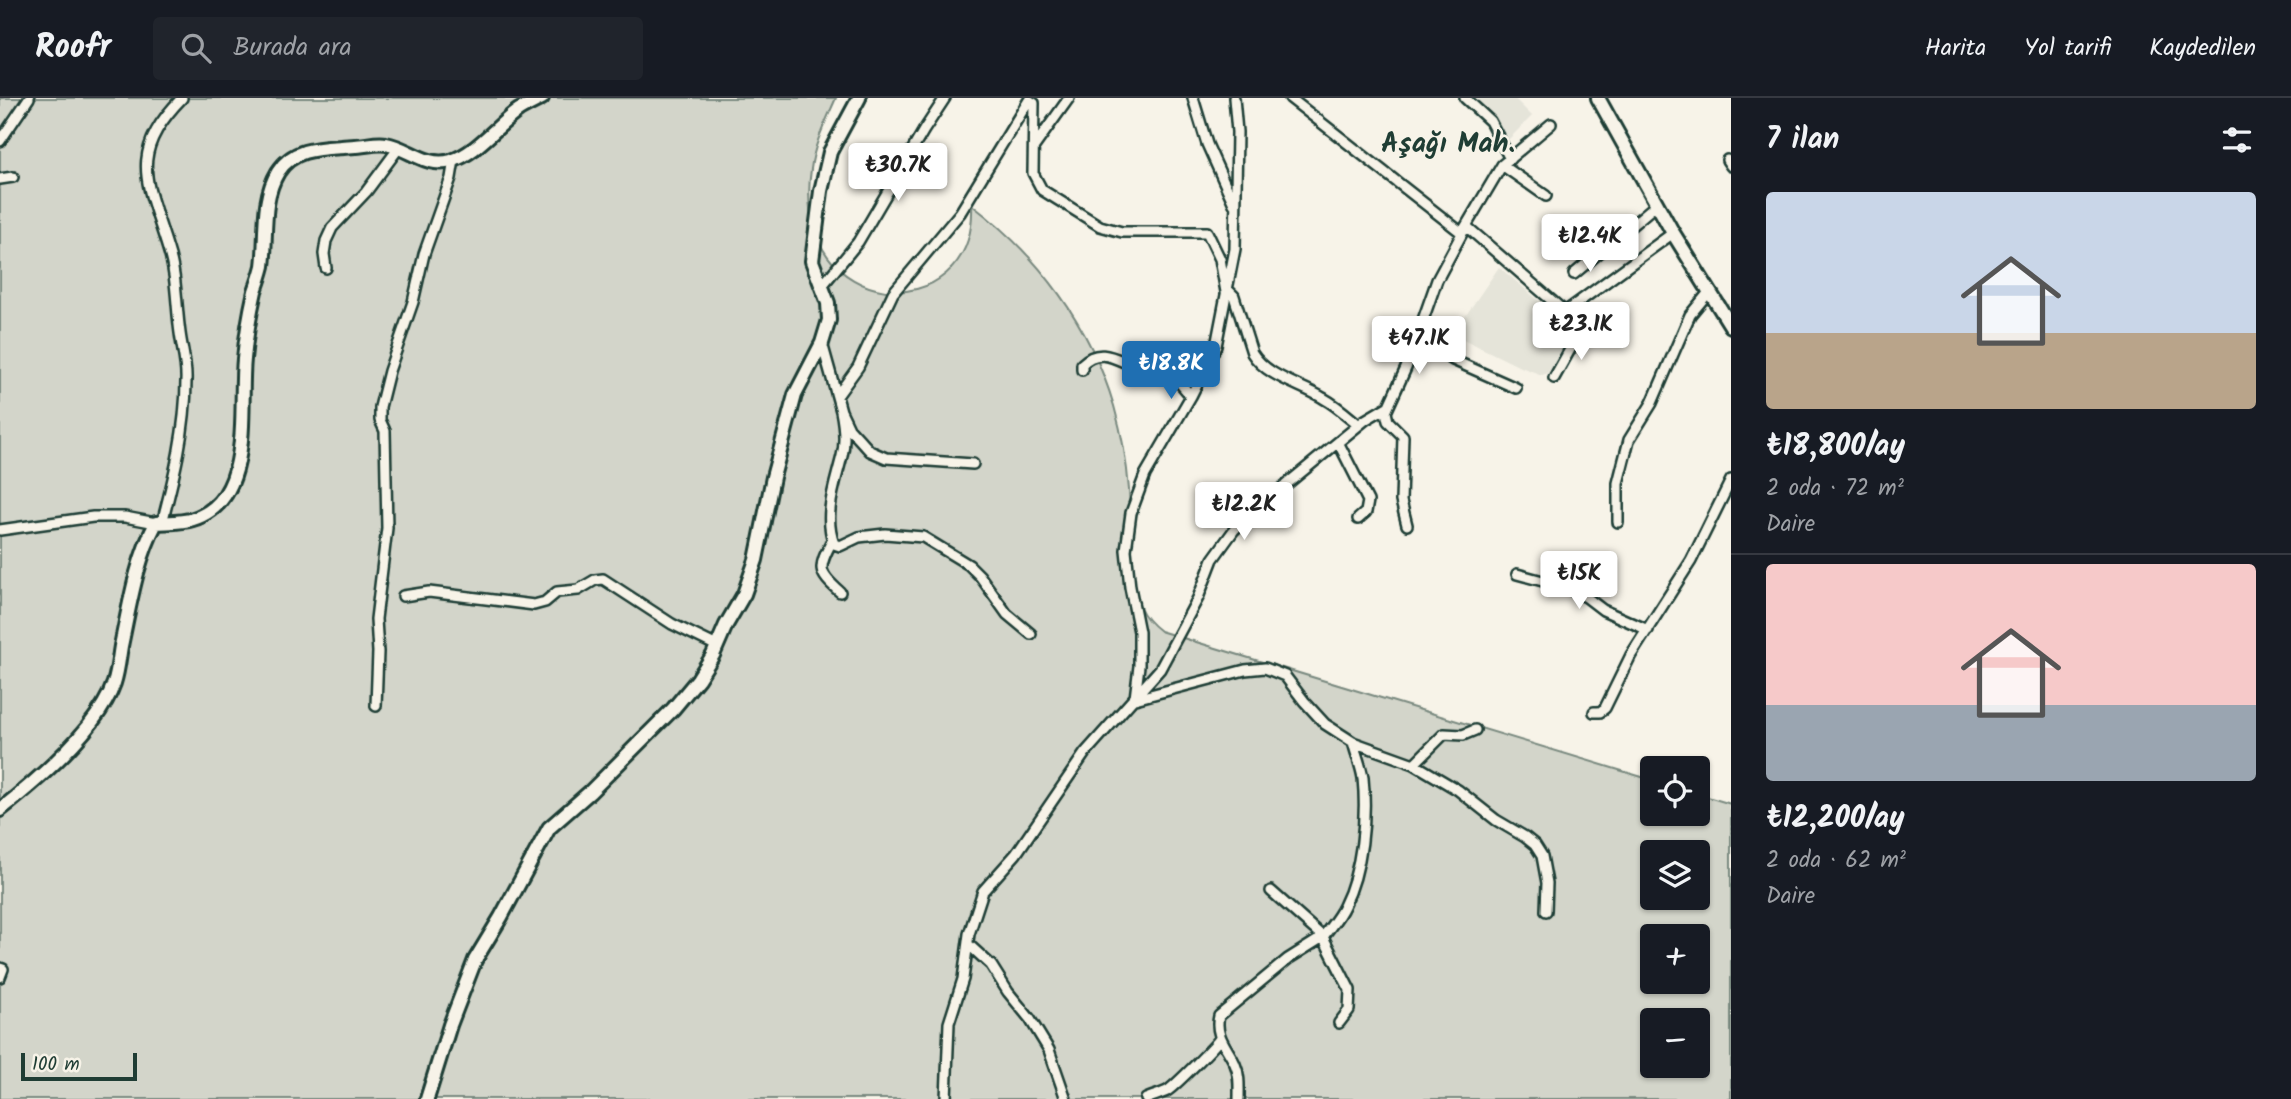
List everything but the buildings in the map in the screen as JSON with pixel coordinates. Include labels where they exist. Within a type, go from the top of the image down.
[{"type":"street","points":[[0,141],[29,98]]},
{"type":"street","points":[[0,810],[53,765],[101,710],[114,683],[132,591],[145,544],[159,523],[175,475],[187,379],[174,275],[154,210],[146,169],[149,144],[156,127],[181,98]]},
{"type":"street","points":[[0,530],[93,517],[125,517],[159,523],[183,522],[207,513],[219,502],[239,462],[243,438],[241,388],[246,340],[262,268],[267,205],[279,171],[296,155],[315,149],[385,143],[429,162],[454,160],[520,110],[542,98]]},
{"type":"street","points":[[427,1099],[450,1025],[475,960],[550,828],[673,709],[698,679],[744,594],[756,560],[773,477],[795,395],[822,343],[829,320],[828,303],[812,261],[821,191],[830,152],[859,98]]},
{"type":"street","points":[[822,286],[859,242],[945,98]]},
{"type":"street","points":[[1033,148],[1069,98]]},
{"type":"street","points":[[1193,98],[1207,144],[1235,207]]},
{"type":"street","points":[[1135,699],[1139,632],[1126,550],[1131,513],[1145,475],[1191,396],[1216,346],[1235,248],[1237,132],[1234,98]]},
{"type":"street","points":[[1290,98],[1464,230],[1565,312],[1581,330],[1554,379]]},
{"type":"street","points":[[1465,98],[1496,129],[1506,162],[1546,196]]},
{"type":"street","points":[[1598,98],[1673,233],[1731,326]]},
{"type":"street","points":[[837,396],[858,367],[893,293],[960,213],[1030,99],[1034,103],[1033,173],[1042,190],[1100,226],[1122,232],[1207,232],[1220,259],[1227,291],[1234,296],[1256,360],[1266,369],[1324,398],[1359,425]]},
{"type":"street","points":[[1407,524],[1401,501],[1403,436],[1388,421],[1387,407],[1406,368],[1437,280],[1464,230],[1506,162],[1551,124]]},
{"type":"street","points":[[326,268],[324,254],[332,228],[366,192],[398,149]]},
{"type":"street","points":[[376,706],[376,619],[387,528],[385,431],[380,420],[380,407],[389,371],[413,302],[424,254],[451,178],[454,160]]},
{"type":"street","points":[[0,179],[13,177]]},
{"type":"street","points":[[1574,274],[1657,204]]},
{"type":"street","points":[[1565,312],[1673,233]]},
{"type":"street","points":[[1618,522],[1619,483],[1629,440],[1652,403],[1690,316],[1709,292]]},
{"type":"street","points":[[1416,337],[1453,360],[1516,388]]},
{"type":"street","points":[[822,343],[845,433],[831,498],[832,541],[824,555],[822,571],[824,577],[840,592]]},
{"type":"street","points":[[1082,370],[1083,364],[1090,357],[1106,355],[1143,369],[1168,369],[1191,396]]},
{"type":"street","points":[[946,1099],[949,1023],[983,891],[1017,854],[1085,753],[1160,669],[1198,598],[1213,559],[1234,530],[1359,425],[1387,407]]},
{"type":"street","points":[[841,411],[849,428],[870,452],[877,456],[973,464]]},
{"type":"street","points":[[1338,442],[1368,501],[1366,512],[1358,519]]},
{"type":"street","points":[[1594,712],[1605,708],[1631,655],[1691,561],[1731,480]]},
{"type":"street","points":[[832,541],[840,546],[859,537],[885,534],[923,537],[969,565],[981,576],[1007,614],[1031,634]]},
{"type":"street","points":[[1517,574],[1565,587],[1586,597],[1602,610],[1648,630]]},
{"type":"street","points":[[403,596],[429,593],[534,605],[545,602],[557,592],[578,590],[595,580],[603,579],[672,624],[717,646]]},
{"type":"street","points":[[1135,699],[1245,670],[1265,668],[1285,676],[1325,724],[1353,742],[1414,764],[1458,790],[1496,820],[1535,845],[1542,856],[1547,883],[1546,911]]},
{"type":"street","points":[[1414,764],[1444,734],[1463,735],[1475,730]]},
{"type":"street","points":[[1239,1099],[1239,1078],[1235,1064],[1220,1038],[1217,1021],[1220,1014],[1288,959],[1323,937],[1344,906],[1354,880],[1364,815],[1363,776],[1353,742]]},
{"type":"street","points":[[1271,891],[1323,937],[1350,990],[1349,1010],[1339,1023]]},
{"type":"street","points":[[968,944],[991,965],[1030,1019],[1049,1050],[1066,1099]]},
{"type":"street","points":[[0,968],[3,969],[0,977]]},
{"type":"street","points":[[1146,1099],[1174,1086],[1198,1060],[1216,1046],[1220,1038]]},
{"type":"shaded area","points":[[0,98],[836,98],[818,142],[811,169],[812,219],[828,256],[854,280],[885,291],[917,289],[946,274],[966,246],[972,205],[1020,247],[1060,295],[1076,321],[1104,376],[1117,416],[1128,480],[1136,595],[1144,614],[1160,631],[1640,776],[1640,826],[1710,826],[1710,798],[1731,804],[1731,1099],[0,1099]]},
{"type":"shaded area","points":[[1463,98],[1514,98],[1532,116],[1499,149],[1490,128],[1460,103]]},
{"type":"shaded area","points":[[1499,267],[1570,330],[1572,338],[1548,373],[1542,375],[1518,366],[1453,334]]},
{"type":"district","name":"Aşağı Mah.","points":[[1448,142]]}]
